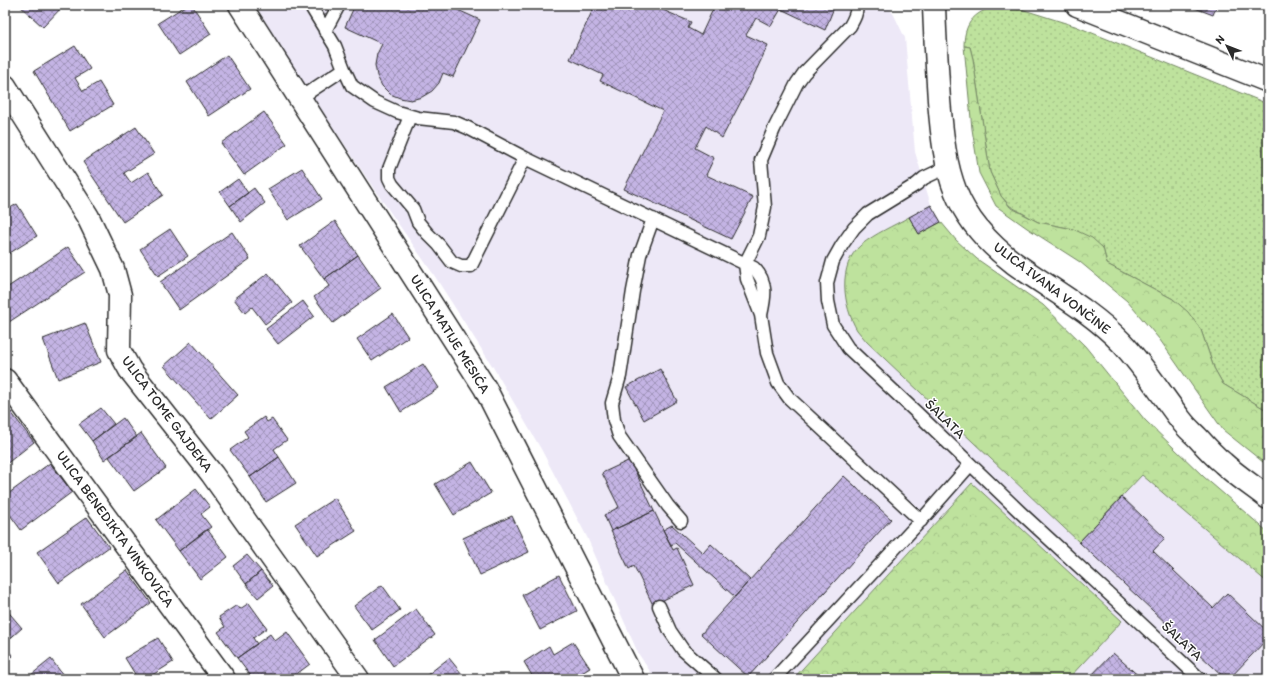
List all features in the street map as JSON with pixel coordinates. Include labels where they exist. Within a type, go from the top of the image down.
[{"type":"street","name":"ULICA MATIJE MESIĆA","points":[[240,5],[486,388],[633,679]]},
{"type":"street","name":"ULICA IVANA VONČINE","points":[[934,5],[939,100],[947,167],[953,186],[962,206],[995,247],[1014,263],[1062,294],[1121,342],[1146,371],[1182,421],[1223,464],[1268,498]]},
{"type":"street","points":[[1077,5],[1268,81]]},
{"type":"street","name":"ULICA TOME GAJDEKA","points":[[5,86],[88,217],[113,269],[120,295],[119,350],[130,370],[212,474],[358,679]]},
{"type":"street","name":"ULICA BENEDIKTA VINKOVIĆA","points":[[5,380],[224,679]]},
{"type":"lane","points":[[310,5],[335,46],[352,86],[375,102],[410,116],[454,122],[489,138],[525,158],[746,264]]},
{"type":"lane","points":[[326,31],[339,5]]},
{"type":"lane","points":[[856,5],[857,9],[850,26],[804,73],[793,88],[761,160],[765,207],[759,236],[746,264],[747,279],[760,315],[767,353],[778,383],[789,398],[921,521]]},
{"type":"lane","points":[[300,98],[344,69]]},
{"type":"lane","points":[[410,116],[389,169],[389,178],[413,210],[418,222],[452,262],[461,266],[471,266],[525,158]]},
{"type":"lane","name":"ŠALATA","points":[[947,167],[924,178],[917,184],[868,214],[854,228],[833,262],[827,283],[828,302],[833,325],[848,348],[970,465],[1200,679]]},
{"type":"lane","points":[[653,219],[640,254],[620,376],[612,403],[614,420],[619,436],[668,506],[681,521]]},
{"type":"lane","points":[[774,679],[921,521],[970,465]]},
{"type":"lane","points":[[659,606],[670,631],[683,650],[716,679]]},
{"type":"shaded area","points":[[255,5],[887,5],[894,15],[905,38],[915,152],[931,205],[941,222],[956,240],[977,259],[1043,305],[1085,346],[1145,420],[1204,477],[1268,532],[1268,679],[655,679],[638,653],[587,537],[541,449],[493,367],[434,275],[374,189],[298,74]]},
{"type":"green space","points":[[1006,5],[1075,26],[1268,104],[1268,411],[1223,384],[1214,368],[1201,330],[1173,299],[1107,264],[1103,248],[1073,229],[1038,222],[1010,206],[1001,196],[990,172],[973,59],[970,47],[964,46],[967,28],[975,16],[988,9]]},
{"type":"green space","points":[[964,46],[970,47],[973,59],[990,172],[1001,196],[1010,207],[1038,222],[1073,229],[1092,238],[1103,248],[1107,264],[1173,299],[1188,312],[1201,330],[1214,368],[1223,384],[1268,411],[1268,466],[1223,430],[1160,340],[1127,301],[1080,262],[996,206],[979,173],[972,129]]},
{"type":"green space","points":[[909,217],[919,234],[941,222],[956,240],[977,259],[1043,305],[1085,346],[1145,420],[1204,477],[1268,532],[1268,583],[1142,475],[1079,542],[867,342],[857,330],[848,309],[845,274],[848,263],[853,253],[861,245],[879,233]]},
{"type":"green space","points":[[972,483],[1122,621],[1068,679],[793,679]]},
{"type":"building","points":[[19,5],[64,5],[43,27]]},
{"type":"building","points":[[187,5],[192,5],[211,34],[179,55],[158,23]]},
{"type":"building","points":[[355,5],[447,5],[480,20],[453,77],[443,73],[439,83],[432,91],[422,97],[411,100],[390,94],[382,86],[377,76],[375,65],[377,54],[382,44],[345,27]]},
{"type":"building","points":[[595,5],[651,5],[691,22],[688,28],[701,35],[715,5],[835,5],[825,30],[781,9],[771,26],[756,18],[746,35],[768,45],[748,88],[722,138],[706,126],[695,148],[714,158],[706,175],[753,197],[731,239],[624,189],[663,111],[600,81],[603,75],[570,59]]},
{"type":"building","points":[[1187,5],[1217,5],[1213,15]]},
{"type":"building","points":[[75,46],[90,69],[75,78],[83,91],[99,82],[113,105],[70,131],[34,71]]},
{"type":"building","points":[[227,55],[250,89],[209,116],[187,82]]},
{"type":"building","points":[[264,112],[287,144],[244,175],[221,143]]},
{"type":"building","points":[[136,127],[154,154],[124,173],[131,183],[148,172],[163,195],[123,222],[83,162]]},
{"type":"building","points":[[302,168],[322,199],[288,220],[268,189]]},
{"type":"building","points":[[238,179],[248,193],[230,206],[220,192]]},
{"type":"building","points":[[254,188],[265,203],[241,222],[230,206]]},
{"type":"building","points":[[17,204],[37,236],[5,256],[5,211]]},
{"type":"building","points":[[931,205],[941,222],[919,234],[909,217]]},
{"type":"building","points":[[335,221],[358,255],[324,279],[300,246]]},
{"type":"building","points":[[170,229],[188,256],[158,276],[140,249]]},
{"type":"building","points":[[232,232],[250,259],[179,310],[160,282]]},
{"type":"building","points":[[68,247],[85,272],[9,322],[5,316],[5,289]]},
{"type":"building","points":[[358,255],[381,288],[333,323],[314,297],[329,286],[324,279]]},
{"type":"building","points":[[268,273],[292,303],[265,324],[252,307],[245,313],[234,299]]},
{"type":"building","points":[[303,301],[314,316],[278,344],[266,329]]},
{"type":"building","points":[[393,314],[408,337],[372,361],[357,339]]},
{"type":"building","points":[[85,323],[101,362],[58,379],[43,339]]},
{"type":"building","points":[[191,342],[238,395],[211,419],[164,366]]},
{"type":"building","points":[[423,364],[439,388],[401,412],[386,387]]},
{"type":"building","points":[[660,369],[677,401],[644,420],[626,387]]},
{"type":"building","points":[[7,407],[34,442],[5,465],[5,409]]},
{"type":"building","points":[[101,408],[114,424],[92,441],[79,424]]},
{"type":"building","points":[[264,417],[267,422],[272,419],[287,440],[274,449],[279,457],[250,477],[230,450],[248,437],[244,431]]},
{"type":"building","points":[[123,418],[137,437],[104,460],[92,441]]},
{"type":"building","points":[[141,433],[166,468],[134,491],[109,457]]},
{"type":"building","points":[[279,457],[296,483],[266,502],[250,477]]},
{"type":"building","points":[[630,460],[654,511],[611,531],[604,515],[619,507],[602,473]]},
{"type":"building","points":[[472,462],[491,493],[454,515],[435,484]]},
{"type":"building","points":[[50,463],[72,492],[21,530],[5,508],[5,496]]},
{"type":"building","points":[[844,476],[891,519],[748,677],[701,634]]},
{"type":"building","points":[[196,489],[210,507],[201,514],[211,527],[179,551],[156,520]]},
{"type":"building","points":[[1122,497],[1165,538],[1153,551],[1213,608],[1227,593],[1268,632],[1268,638],[1229,679],[1226,679],[1079,542]]},
{"type":"building","points":[[335,498],[356,531],[317,556],[295,524]]},
{"type":"building","points":[[654,511],[673,550],[677,548],[694,585],[653,605],[634,566],[629,569],[611,531]]},
{"type":"building","points":[[512,516],[529,552],[480,575],[463,538]]},
{"type":"building","points":[[87,517],[109,547],[59,583],[37,552]]},
{"type":"building","points":[[672,525],[703,553],[711,544],[750,580],[735,597],[675,543],[671,545],[663,530]]},
{"type":"building","points":[[207,529],[228,557],[200,579],[179,551]]},
{"type":"building","points":[[247,555],[261,571],[246,584],[233,566]]},
{"type":"building","points":[[127,570],[151,603],[105,637],[81,604]]},
{"type":"building","points":[[261,571],[273,586],[258,598],[246,584]]},
{"type":"building","points":[[559,575],[577,611],[540,630],[522,595]]},
{"type":"building","points":[[382,585],[400,610],[372,630],[354,606]]},
{"type":"building","points":[[249,603],[267,628],[253,638],[257,644],[237,658],[218,632],[225,627],[219,617],[237,605],[240,609]]},
{"type":"building","points":[[5,608],[22,628],[5,643]]},
{"type":"building","points":[[416,609],[435,635],[393,666],[375,640]]},
{"type":"building","points":[[287,632],[310,664],[290,679],[286,679],[284,676],[281,679],[253,679],[237,658],[270,634],[275,641]]},
{"type":"building","points":[[158,638],[173,662],[146,679],[138,679],[125,658]]},
{"type":"building","points":[[573,642],[590,668],[572,679],[534,679],[524,662],[549,646],[553,654]]},
{"type":"building","points":[[5,647],[13,656],[5,663]]},
{"type":"building","points":[[1113,653],[1142,679],[1088,679]]},
{"type":"building","points":[[449,658],[466,679],[422,679]]},
{"type":"building","points":[[51,659],[66,679],[26,679]]}]
